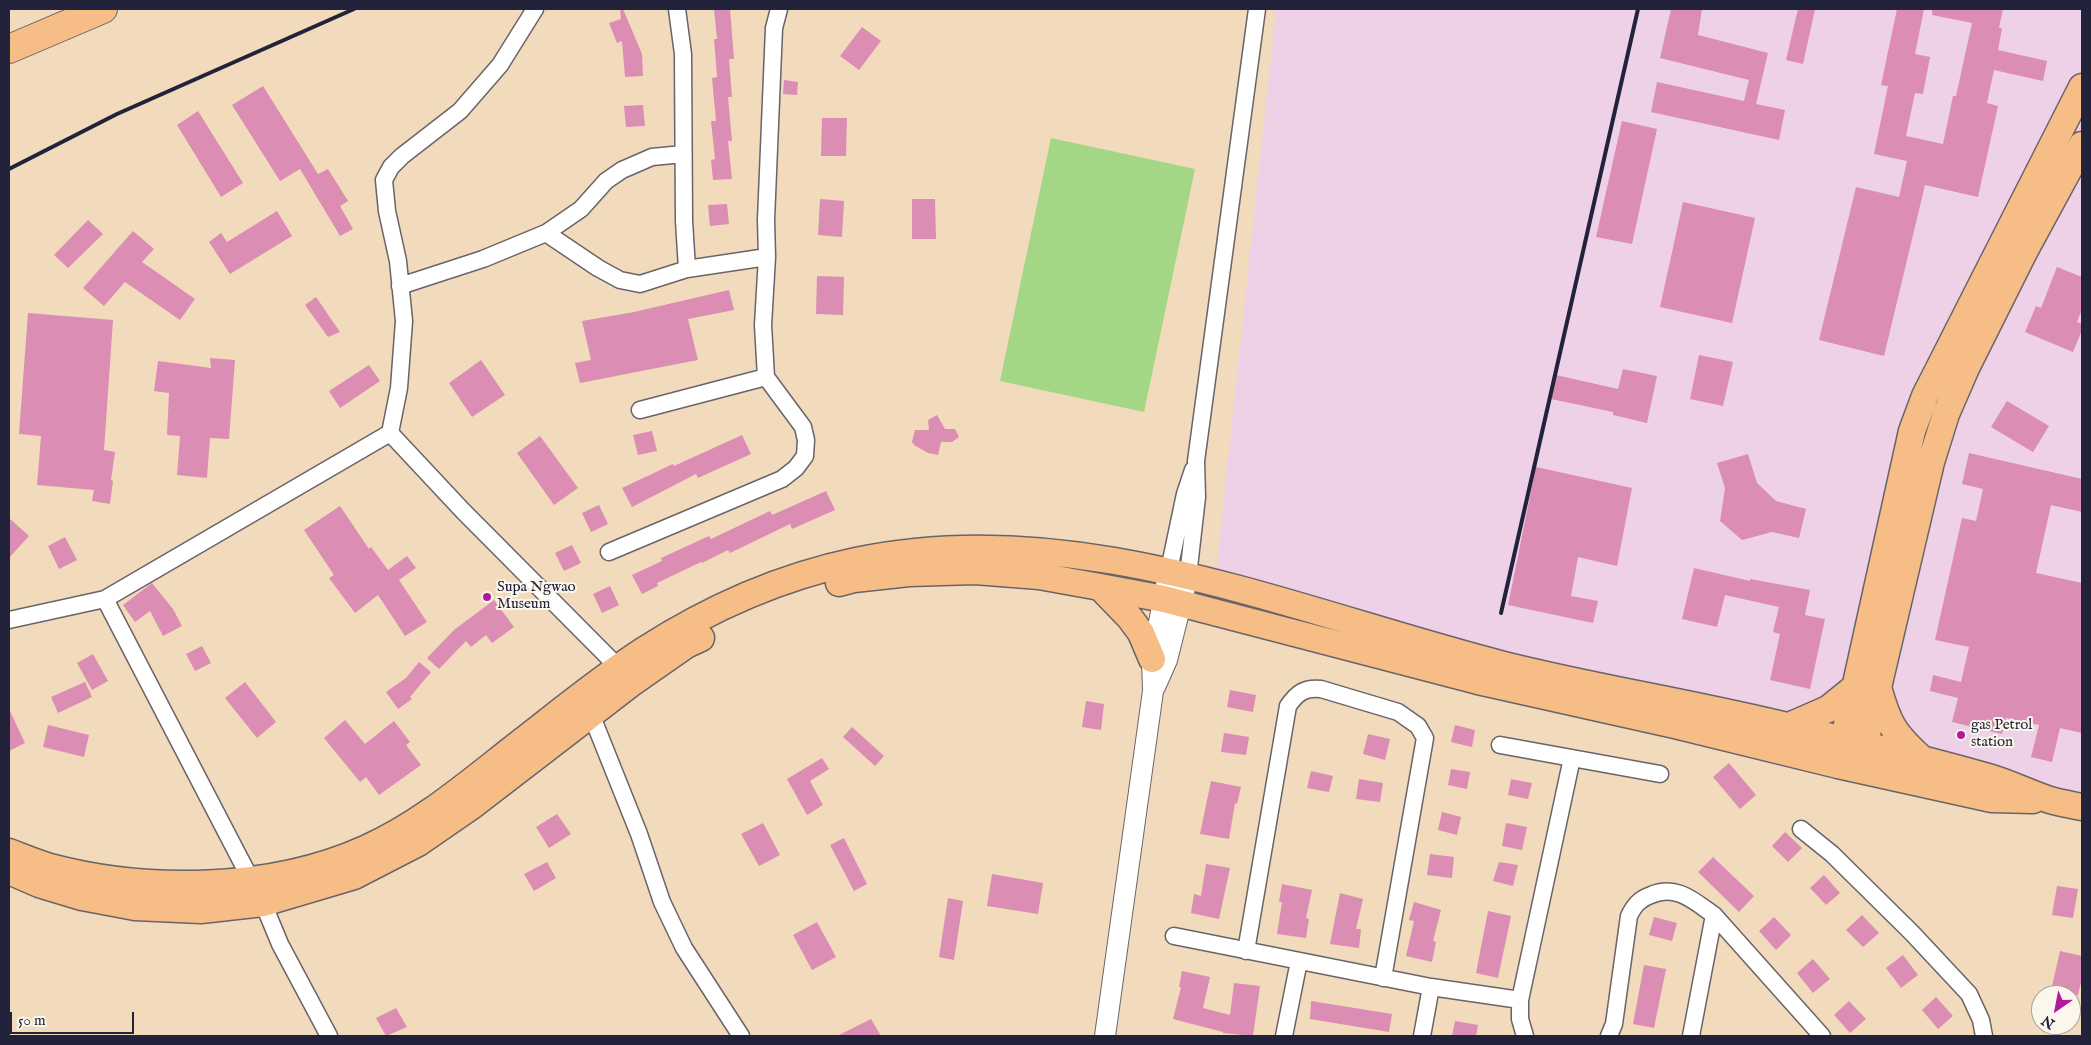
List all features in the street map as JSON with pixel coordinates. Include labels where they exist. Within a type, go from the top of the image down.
[{"type":"highway","points":[[9,32],[64,9]]},
{"type":"highway","points":[[9,49],[102,9]]},
{"type":"main road","points":[[1851,755],[1908,507],[1912,431],[1925,396],[1955,363],[2015,245],[2082,88]]},
{"type":"main road","points":[[2015,245],[2082,145]]},
{"type":"main road","points":[[9,871],[39,884],[82,897],[135,907],[201,910],[263,902],[354,876],[418,843],[473,805],[591,714],[626,675],[642,652],[691,623],[744,596],[795,577],[858,560],[921,552],[989,548],[1043,551],[1178,573],[1505,665],[1789,726],[1851,755],[1992,799],[2051,800]]},
{"type":"main road","points":[[9,852],[46,866],[86,875],[137,882],[200,883],[251,879],[283,874],[333,861],[368,848],[401,829],[448,799],[626,675],[742,616],[807,592],[854,579],[909,573],[975,571],[1039,576],[1173,602],[1478,681],[1685,728],[1851,755],[1923,760],[1998,779],[2051,800],[2082,807]]},
{"type":"main road","points":[[1100,587],[1130,618],[1141,633],[1152,660]]},
{"type":"main road","points":[[1789,726],[1828,709],[1866,687]]},
{"type":"main road","points":[[1866,687],[1890,725],[1902,740],[1923,760]]},
{"type":"street","points":[[9,620],[105,599],[390,433],[399,388],[404,321],[398,261],[386,211],[384,180],[391,167],[402,156],[460,111],[495,72],[536,9]]},
{"type":"street","points":[[677,9],[683,54],[684,221],[687,269]]},
{"type":"street","points":[[609,552],[782,479],[796,468],[805,456],[806,440],[803,428],[766,377],[764,325],[767,257],[766,220],[774,38],[777,14],[780,9]]},
{"type":"street","points":[[1153,691],[1163,673],[1178,573],[1185,494],[1196,461],[1257,9]]},
{"type":"street","points":[[400,286],[483,259],[546,233],[581,209],[606,181],[622,170],[652,157],[683,154]]},
{"type":"street","points":[[546,233],[598,268],[620,280],[640,284],[687,269],[767,257]]},
{"type":"street","points":[[640,410],[766,377]]},
{"type":"street","points":[[390,433],[626,675]]},
{"type":"street","points":[[105,599],[263,902],[280,944],[329,1036]]},
{"type":"street","points":[[1105,1036],[1153,691],[1152,660],[1173,602]]},
{"type":"street","points":[[1246,951],[1288,706],[1294,697],[1302,691],[1310,688],[1321,689],[1398,712],[1418,726],[1425,738],[1383,978]]},
{"type":"street","points":[[591,714],[639,834],[662,902],[684,948],[741,1036]]},
{"type":"street","points":[[1500,745],[1660,774]]},
{"type":"street","points":[[1525,1036],[1520,1019],[1520,1000],[1572,758]]},
{"type":"street","points":[[1801,829],[1845,866],[1912,933],[1969,994],[1981,1020],[1984,1036]]},
{"type":"street","points":[[1609,1036],[1614,1024],[1629,916],[1635,905],[1644,898],[1661,890],[1676,891],[1714,915],[1822,1036]]},
{"type":"street","points":[[1691,1036],[1714,915]]},
{"type":"street","points":[[1174,936],[1431,987],[1520,1000]]},
{"type":"street","points":[[1284,1036],[1299,961]]},
{"type":"street","points":[[1422,1036],[1431,987]]},
{"type":"shaded area","points":[[1276,9],[2082,9],[2082,807],[1215,582]]},
{"type":"green space","points":[[1051,138],[1195,169],[1144,412],[1000,381]]},
{"type":"building","points":[[620,9],[623,9],[642,54],[643,76],[625,77],[622,41],[617,43],[609,23],[621,19]]},
{"type":"building","points":[[714,9],[730,9],[734,59],[729,59],[732,97],[728,97],[732,141],[728,141],[732,179],[713,180],[711,160],[715,159],[711,121],[716,121],[712,78],[717,77],[714,39],[717,39]]},
{"type":"building","points":[[1671,9],[1702,9],[1698,35],[1768,53],[1756,104],[1785,110],[1779,140],[1651,112],[1657,82],[1744,101],[1749,80],[1660,58]]},
{"type":"building","points":[[1798,9],[1815,9],[1803,64],[1786,60]]},
{"type":"building","points":[[1897,9],[1924,9],[1915,54],[1930,57],[1923,94],[1915,93],[1906,136],[1943,144],[1972,23],[1932,15],[1932,9],[2003,9],[1999,28],[2002,28],[1998,50],[2047,61],[2043,81],[1994,70],[1987,103],[1998,106],[1978,197],[1925,185],[1884,356],[1819,340],[1856,187],[1899,197],[1907,161],[1874,154],[1888,86],[1881,85]]},
{"type":"building","points":[[862,27],[881,41],[859,70],[840,56]]},
{"type":"building","points":[[784,80],[798,82],[797,95],[783,94]]},
{"type":"building","points":[[263,86],[318,174],[328,169],[348,201],[340,206],[353,229],[340,236],[300,169],[280,181],[232,105]]},
{"type":"building","points":[[643,105],[645,126],[626,127],[624,106]]},
{"type":"building","points":[[198,111],[243,183],[221,197],[177,125]]},
{"type":"building","points":[[822,118],[847,118],[846,156],[821,156]]},
{"type":"building","points":[[1622,121],[1657,129],[1632,244],[1596,237]]},
{"type":"building","points":[[820,199],[844,201],[842,237],[818,235]]},
{"type":"building","points":[[912,199],[935,199],[936,239],[912,239]]},
{"type":"building","points":[[1683,202],[1755,218],[1732,323],[1660,307]]},
{"type":"building","points":[[727,204],[729,224],[710,226],[708,205]]},
{"type":"building","points":[[277,211],[292,236],[230,274],[209,242],[221,233],[227,242]]},
{"type":"building","points":[[88,220],[103,234],[68,268],[54,255]]},
{"type":"building","points":[[133,231],[154,249],[142,262],[195,299],[180,320],[125,282],[104,306],[83,288]]},
{"type":"building","points":[[2057,267],[2082,277],[2082,309],[2077,322],[2082,324],[2082,330],[2073,352],[2025,332],[2036,306],[2041,308]]},
{"type":"building","points":[[817,276],[844,277],[843,315],[816,314]]},
{"type":"building","points":[[729,290],[734,310],[688,319],[698,360],[580,383],[575,363],[591,360],[582,321],[634,312]]},
{"type":"building","points":[[316,297],[340,332],[328,337],[305,305]]},
{"type":"building","points":[[28,313],[113,320],[104,450],[115,452],[110,504],[92,501],[94,490],[37,485],[41,436],[19,434]]},
{"type":"building","points":[[1699,355],[1733,362],[1723,406],[1690,399]]},
{"type":"building","points":[[210,358],[235,360],[229,439],[210,438],[207,478],[177,475],[180,436],[167,435],[169,393],[154,391],[158,361],[211,368]]},
{"type":"building","points":[[481,360],[505,395],[472,417],[449,383]]},
{"type":"building","points":[[369,365],[380,381],[340,408],[329,391]]},
{"type":"building","points":[[1623,369],[1657,376],[1647,423],[1613,415],[1613,412],[1551,399],[1556,375],[1618,389]]},
{"type":"building","points":[[2007,401],[2049,426],[2033,452],[1991,427]]},
{"type":"building","points":[[937,415],[945,429],[955,429],[959,437],[952,442],[941,442],[938,455],[928,453],[912,442],[915,430],[929,430],[928,420]]},
{"type":"building","points":[[652,431],[657,451],[638,455],[633,435]]},
{"type":"building","points":[[742,435],[751,454],[698,478],[696,474],[632,507],[622,488]]},
{"type":"building","points":[[540,436],[578,488],[554,505],[517,453]]},
{"type":"building","points":[[1969,453],[2082,479],[2082,512],[2051,505],[2036,573],[2082,583],[2082,733],[2060,728],[2052,762],[2031,757],[2039,725],[2006,718],[2002,734],[1952,722],[1958,698],[1930,691],[1933,675],[1961,682],[1969,647],[1935,640],[1962,518],[1976,521],[1983,489],[1962,484]]},
{"type":"building","points":[[1748,454],[1757,483],[1776,501],[1806,509],[1799,538],[1772,532],[1742,540],[1720,521],[1725,488],[1717,463]]},
{"type":"building","points":[[1536,467],[1632,488],[1617,566],[1578,557],[1571,596],[1598,601],[1593,623],[1508,605]]},
{"type":"building","points":[[826,491],[835,510],[792,529],[790,524],[730,553],[728,550],[657,583],[658,586],[642,594],[632,575],[662,561],[661,558],[709,536],[711,539],[770,511],[772,515]]},
{"type":"building","points":[[599,505],[608,524],[591,532],[582,513]]},
{"type":"building","points":[[340,506],[369,549],[371,547],[388,570],[407,556],[416,568],[399,580],[427,622],[405,636],[378,595],[355,613],[329,578],[334,575],[304,530]]},
{"type":"building","points":[[9,518],[29,536],[9,558]]},
{"type":"building","points":[[65,537],[77,560],[59,569],[48,546]]},
{"type":"building","points":[[572,545],[581,563],[564,571],[555,553]]},
{"type":"building","points":[[1694,568],[1750,581],[1750,579],[1810,590],[1805,615],[1825,619],[1810,689],[1770,680],[1780,634],[1773,632],[1779,607],[1725,595],[1717,627],[1682,619]]},
{"type":"building","points":[[152,583],[173,609],[182,626],[163,636],[150,611],[135,622],[123,605]]},
{"type":"building","points":[[610,586],[619,605],[602,613],[593,594]]},
{"type":"building","points":[[494,600],[514,627],[492,643],[486,635],[471,647],[466,641],[439,669],[427,658],[454,630]]},
{"type":"building","points":[[202,646],[211,663],[195,671],[186,654]]},
{"type":"building","points":[[93,654],[108,681],[92,690],[77,663]]},
{"type":"building","points":[[419,662],[431,672],[410,697],[412,699],[398,709],[386,692],[406,678]]},
{"type":"building","points":[[85,682],[92,697],[58,713],[51,697]]},
{"type":"building","points":[[245,682],[276,722],[257,738],[225,698]]},
{"type":"building","points":[[1230,690],[1256,695],[1253,712],[1227,707]]},
{"type":"building","points":[[1086,701],[1104,704],[1101,730],[1082,727]]},
{"type":"building","points":[[9,709],[25,743],[9,751]]},
{"type":"building","points":[[345,720],[365,744],[394,721],[410,742],[406,745],[421,765],[379,795],[366,777],[360,782],[324,738]]},
{"type":"building","points":[[48,725],[89,735],[84,757],[43,747]]},
{"type":"building","points":[[1455,725],[1475,730],[1472,747],[1451,742]]},
{"type":"building","points":[[852,727],[884,756],[875,766],[843,737]]},
{"type":"building","points":[[1224,733],[1249,737],[1246,755],[1221,752]]},
{"type":"building","points":[[1368,734],[1390,739],[1385,760],[1363,754]]},
{"type":"building","points":[[822,758],[829,769],[810,781],[823,805],[807,815],[787,779]]},
{"type":"building","points":[[1729,763],[1756,795],[1740,809],[1713,777]]},
{"type":"building","points":[[1451,769],[1470,772],[1467,789],[1448,785]]},
{"type":"building","points":[[1311,771],[1333,776],[1329,792],[1307,788]]},
{"type":"building","points":[[1359,779],[1383,783],[1380,802],[1356,799]]},
{"type":"building","points":[[1511,779],[1532,783],[1528,799],[1508,795]]},
{"type":"building","points":[[1211,781],[1241,787],[1237,804],[1235,803],[1229,839],[1200,834]]},
{"type":"building","points":[[1442,812],[1461,817],[1457,835],[1438,830]]},
{"type":"building","points":[[557,814],[571,834],[549,848],[536,827]]},
{"type":"building","points":[[763,823],[780,855],[759,866],[741,834]]},
{"type":"building","points":[[1506,823],[1527,827],[1522,850],[1502,846]]},
{"type":"building","points":[[1785,832],[1802,848],[1788,862],[1772,846]]},
{"type":"building","points":[[844,838],[867,884],[854,891],[830,845]]},
{"type":"building","points":[[1430,854],[1454,857],[1452,878],[1427,875]]},
{"type":"building","points":[[1713,857],[1754,896],[1739,912],[1698,872]]},
{"type":"building","points":[[547,862],[556,878],[534,891],[524,874]]},
{"type":"building","points":[[1499,862],[1518,865],[1513,886],[1493,881]]},
{"type":"building","points":[[1206,864],[1230,868],[1219,919],[1191,913],[1194,894],[1201,896]]},
{"type":"building","points":[[992,874],[1043,883],[1038,914],[987,906]]},
{"type":"building","points":[[1824,875],[1840,893],[1826,905],[1810,888]]},
{"type":"building","points":[[1282,884],[1312,890],[1306,918],[1309,919],[1306,938],[1277,934],[1282,902],[1279,902]]},
{"type":"building","points":[[2057,886],[2078,889],[2073,918],[2052,915]]},
{"type":"building","points":[[1340,893],[1363,899],[1356,929],[1361,929],[1359,948],[1330,944]]},
{"type":"building","points":[[948,898],[963,901],[954,960],[939,957]]},
{"type":"building","points":[[1414,902],[1441,910],[1433,941],[1436,942],[1432,962],[1406,956],[1414,921],[1409,920]]},
{"type":"building","points":[[1488,911],[1511,916],[1498,978],[1476,973]]},
{"type":"building","points":[[1862,915],[1879,933],[1863,947],[1846,930]]},
{"type":"building","points":[[1654,917],[1677,923],[1672,941],[1649,935]]},
{"type":"building","points":[[1774,917],[1791,935],[1776,950],[1759,931]]},
{"type":"building","points":[[817,922],[836,957],[812,970],[793,935]]},
{"type":"building","points":[[2060,951],[2082,956],[2080,985],[2052,985]]},
{"type":"building","points":[[1903,955],[1918,975],[1901,988],[1886,968]]},
{"type":"building","points":[[1813,959],[1830,979],[1813,993],[1797,973]]},
{"type":"building","points":[[1644,965],[1666,969],[1654,1028],[1633,1024]]},
{"type":"building","points":[[1182,971],[1210,977],[1203,1008],[1230,1015],[1234,983],[1260,986],[1253,1036],[1223,1033],[1173,1019],[1181,987],[1179,987]]},
{"type":"building","points":[[1936,997],[1953,1016],[1938,1029],[1922,1010]]},
{"type":"building","points":[[1311,1001],[1392,1014],[1389,1032],[1310,1019]]},
{"type":"building","points":[[1849,1001],[1866,1019],[1850,1033],[1834,1015]]},
{"type":"building","points":[[396,1008],[407,1027],[386,1036],[376,1018]]},
{"type":"building","points":[[871,1019],[881,1036],[837,1036]]},
{"type":"building","points":[[1455,1021],[1478,1025],[1476,1036],[1452,1036]]},
{"type":"railway","points":[[9,169],[117,114],[354,9]]},
{"type":"railway","points":[[1501,613],[1638,9]]},
{"type":"place","name":"Supa Ngwao Museum","points":[[487,597]]},
{"type":"place","name":"gas Petrol station","points":[[1961,735]]}]
